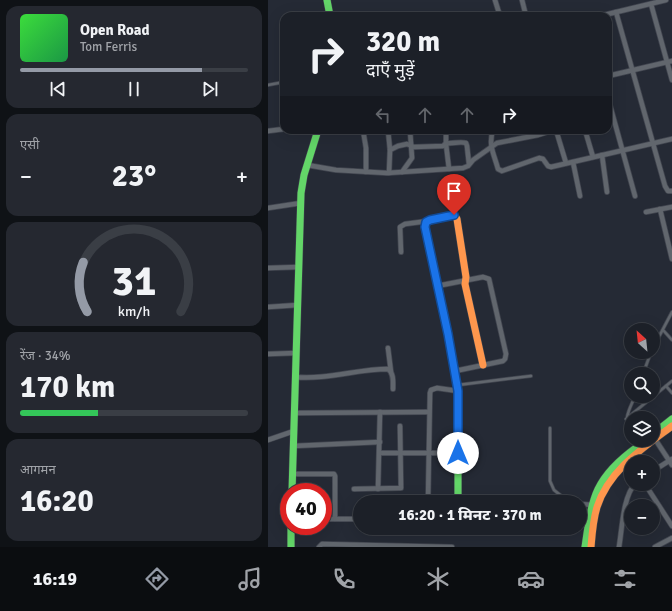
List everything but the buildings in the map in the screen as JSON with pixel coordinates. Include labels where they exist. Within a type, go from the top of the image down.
[{"type":"street","points":[[327,0],[329,12]]},
{"type":"street","points":[[495,0],[499,12]]},
{"type":"street","points":[[522,0],[525,12]]},
{"type":"street","points":[[612,13],[666,0]]},
{"type":"street","points":[[651,4],[669,61],[672,80]]},
{"type":"street","points":[[616,12],[666,188],[672,191]]},
{"type":"street","points":[[612,75],[669,61]]},
{"type":"street","points":[[612,112],[635,196]]},
{"type":"street","points":[[268,131],[280,130]]},
{"type":"street","points":[[292,483],[301,193],[307,165],[317,134]]},
{"type":"street","points":[[364,134],[366,148],[366,172]]},
{"type":"street","points":[[388,134],[390,150],[389,173]]},
{"type":"street","points":[[402,172],[412,158],[410,134]]},
{"type":"street","points":[[446,134],[449,169]]},
{"type":"street","points":[[492,134],[490,138],[491,147],[498,169],[501,171],[539,158],[543,159],[549,167],[672,139]]},
{"type":"street","points":[[307,165],[336,170],[389,173],[465,167],[500,142],[542,134]]},
{"type":"street","points":[[556,134],[566,163]]},
{"type":"street","points":[[586,134],[592,157]]},
{"type":"street","points":[[390,150],[403,145],[414,147],[443,146],[446,144],[463,142],[468,146],[469,164]]},
{"type":"street","points":[[602,155],[607,192]]},
{"type":"street","points":[[573,162],[580,196]]},
{"type":"street","points":[[268,208],[301,203]]},
{"type":"street","points":[[646,212],[672,207]]},
{"type":"street","points":[[660,209],[672,259]]},
{"type":"street","points":[[401,252],[400,227],[405,224],[428,221],[452,215],[455,216],[457,219],[466,280],[465,284],[483,365]]},
{"type":"street","points":[[428,221],[425,224],[425,227],[458,388],[458,495]]},
{"type":"street","points":[[268,268],[299,267]]},
{"type":"street","points":[[437,286],[483,277],[487,278],[491,282],[506,354],[505,359],[502,361],[455,371]]},
{"type":"street","points":[[268,306],[298,305]]},
{"type":"street","points":[[388,348],[393,388]]},
{"type":"street","points":[[268,354],[296,353]]},
{"type":"street","points":[[295,377],[326,377],[385,369],[391,372]]},
{"type":"street","points":[[428,495],[430,393],[433,389],[458,388]]},
{"type":"street","points":[[378,489],[380,412]]},
{"type":"street","points":[[294,413],[429,412]]},
{"type":"street","points":[[660,431],[672,419]]},
{"type":"street","points":[[354,489],[401,488],[402,453],[400,426]]},
{"type":"street","points":[[660,433],[672,426]]},
{"type":"street","points":[[268,440],[294,430]]},
{"type":"street","points":[[293,446],[380,442]]},
{"type":"street","points":[[660,446],[671,462],[660,468]]},
{"type":"street","points":[[585,547],[592,505],[597,489],[604,477],[616,463],[636,447]]},
{"type":"street","points":[[636,455],[644,447]]},
{"type":"street","points":[[380,453],[458,453]]},
{"type":"street","points":[[591,547],[595,518],[601,496],[610,480],[624,467]]},
{"type":"street","points":[[293,474],[334,474],[335,519]]},
{"type":"street","points":[[619,547],[627,499],[630,491]]},
{"type":"street","points":[[650,491],[672,526]]},
{"type":"street","points":[[587,505],[592,505]]},
{"type":"street","points":[[332,519],[353,519]]},
{"type":"street","points":[[291,535],[291,547]]},
{"type":"street","points":[[655,547],[672,538]]},
{"type":"street","points":[[319,547],[322,544],[452,547]]},
{"type":"lane","points":[[268,84],[280,82]]},
{"type":"lane","points":[[660,335],[672,312]]},
{"type":"lane","points":[[663,330],[672,340]]},
{"type":"lane","points":[[458,388],[531,376]]},
{"type":"lane","points":[[636,411],[672,381]]},
{"type":"lane","points":[[666,386],[672,393]]},
{"type":"lane","points":[[550,428],[550,481],[554,490],[560,495]]},
{"type":"traffic: fast","points":[[327,0],[329,12]]},
{"type":"traffic: fast","points":[[292,483],[301,193],[304,175],[317,134]]},
{"type":"traffic: fast","points":[[426,230],[448,334],[458,391],[458,495]]},
{"type":"traffic: fast","points":[[660,428],[672,419]]},
{"type":"traffic: fast","points":[[585,547],[593,502],[603,479],[623,458],[637,447]]},
{"type":"traffic: fast","points":[[291,535],[291,547]]},
{"type":"traffic: slow","points":[[426,230],[426,222],[452,215],[457,219],[466,277],[465,284],[483,365]]},
{"type":"traffic: slow","points":[[591,547],[597,507],[602,494],[610,482],[628,461],[672,426]]},
{"type":"route","points":[[454,215],[430,220],[426,222],[425,227],[448,334],[458,391],[458,453]]}]
